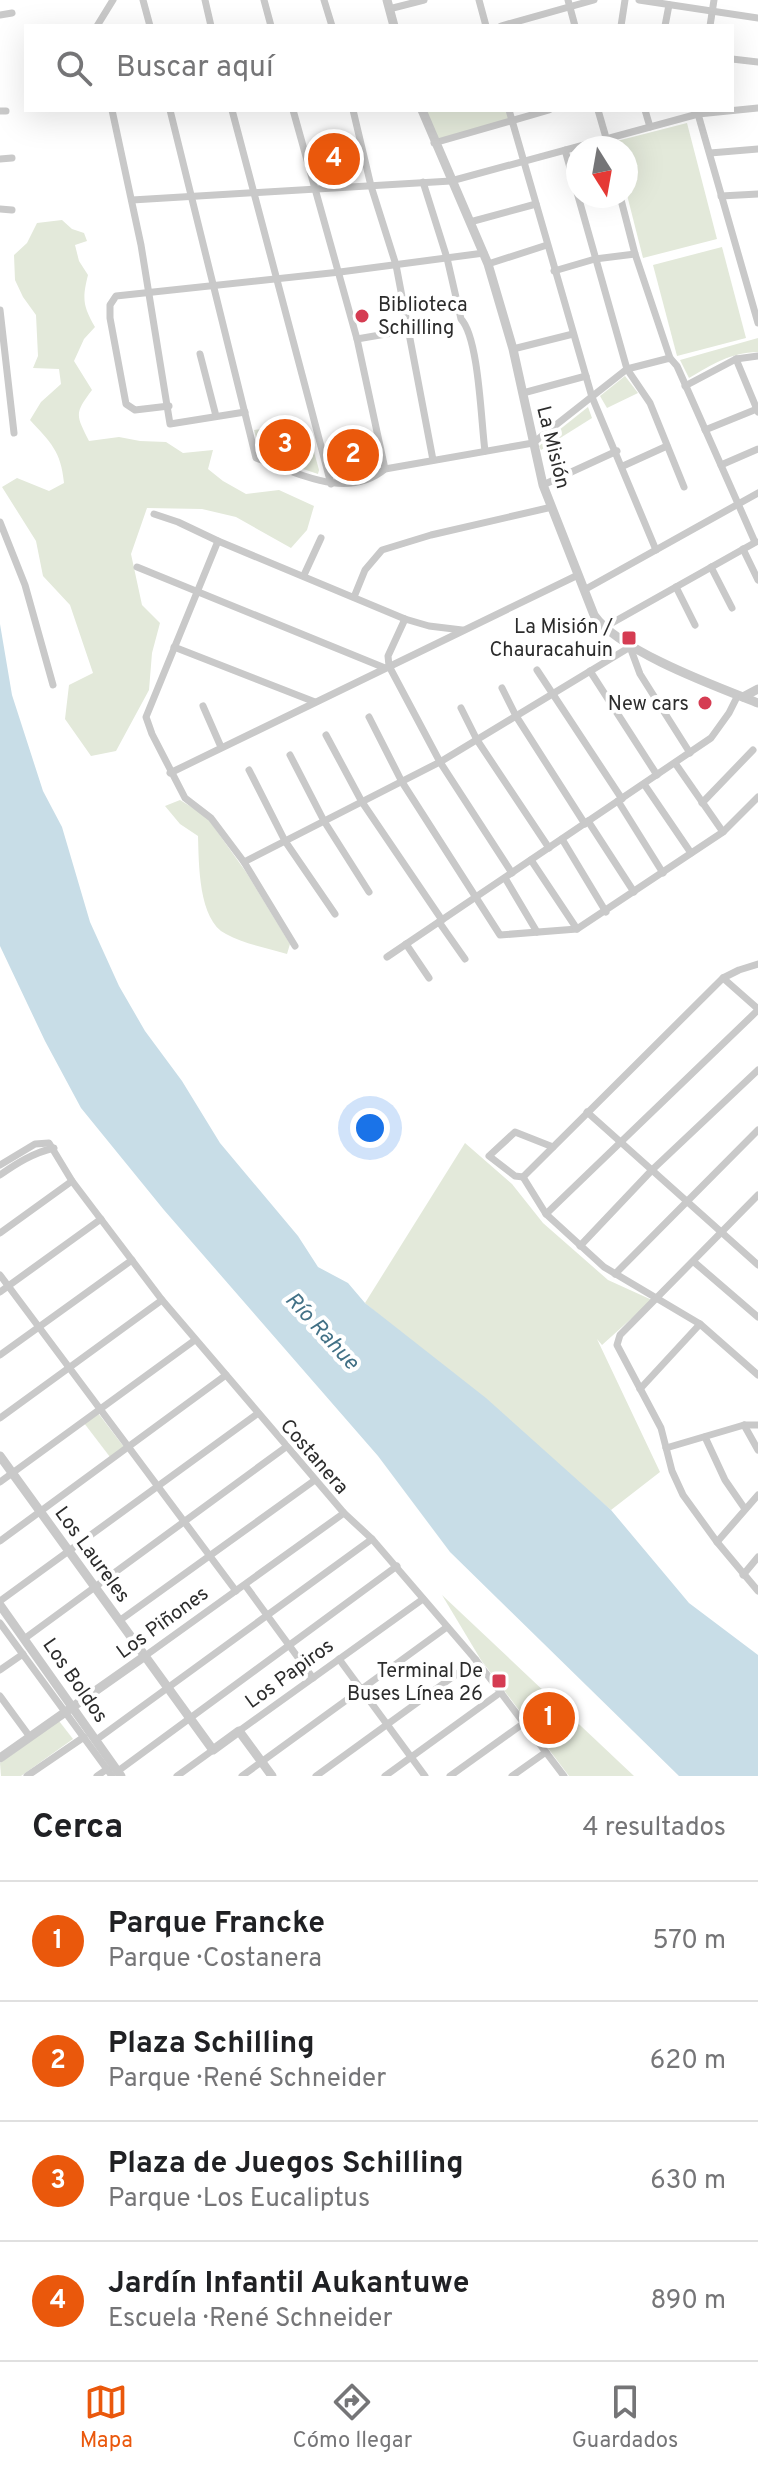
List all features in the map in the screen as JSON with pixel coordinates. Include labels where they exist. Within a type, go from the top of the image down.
[{"type":"street","points":[[98,24],[113,0]]},
{"type":"street","points":[[143,0],[149,24]]},
{"type":"street","points":[[205,0],[211,24]]},
{"type":"street","points":[[264,0],[270,24]]},
{"type":"street","points":[[324,0],[331,24]]},
{"type":"street","points":[[388,5],[424,0]]},
{"type":"street","points":[[479,0],[485,24]]},
{"type":"street","points":[[529,22],[569,3],[594,0]]},
{"type":"street","points":[[621,24],[625,0]]},
{"type":"street","points":[[639,0],[758,18]]},
{"type":"street","points":[[710,24],[714,0]]},
{"type":"street","points":[[569,3],[574,24]]},
{"type":"street","points":[[665,24],[669,5]]},
{"type":"street","points":[[0,15],[12,13]]},
{"type":"street","points":[[734,59],[758,62]]},
{"type":"street","points":[[734,109],[758,108]]},
{"type":"street","points":[[112,112],[132,200],[170,424],[245,412]]},
{"type":"street","points":[[171,112],[256,458],[331,484],[345,485],[360,483],[385,469],[533,443],[627,369],[670,358]]},
{"type":"street","points":[[233,112],[331,484]]},
{"type":"street","points":[[294,112],[340,272],[385,469]]},
{"type":"street","points":[[353,112],[371,186],[396,265],[433,460]]},
{"type":"street","name":"La Misión","points":[[423,112],[488,264],[513,349],[543,485],[594,615],[603,628],[630,647],[758,703]]},
{"type":"street","points":[[509,112],[592,397],[656,550]]},
{"type":"street","points":[[434,143],[542,112]]},
{"type":"street","points":[[599,112],[605,136]]},
{"type":"street","points":[[646,112],[650,127]]},
{"type":"street","points":[[617,136],[704,112]]},
{"type":"street","points":[[698,114],[758,323]]},
{"type":"street","points":[[710,153],[758,149]]},
{"type":"street","points":[[132,200],[451,181],[565,150],[627,369],[650,403],[684,487]]},
{"type":"street","points":[[0,159],[12,158]]},
{"type":"street","points":[[423,182],[447,258],[461,319],[472,342],[485,451]]},
{"type":"street","points":[[721,196],[758,194]]},
{"type":"street","points":[[470,222],[536,204]]},
{"type":"street","points":[[603,628],[756,541],[677,366],[670,358],[623,208]]},
{"type":"street","points":[[0,209],[12,210]]},
{"type":"street","points":[[488,264],[547,245]]},
{"type":"street","points":[[169,406],[135,410],[126,404],[110,318],[110,305],[116,296],[484,253]]},
{"type":"street","points":[[554,271],[595,259],[635,254]]},
{"type":"street","points":[[0,310],[14,433]]},
{"type":"street","points":[[357,339],[409,330]]},
{"type":"street","points":[[513,349],[573,334]]},
{"type":"street","points":[[200,354],[216,416]]},
{"type":"street","points":[[685,386],[736,359],[758,356]]},
{"type":"street","points":[[705,430],[757,410],[736,359]]},
{"type":"street","points":[[523,393],[586,376]]},
{"type":"street","points":[[623,466],[667,446]]},
{"type":"street","points":[[721,465],[758,449]]},
{"type":"street","points":[[543,485],[617,451]]},
{"type":"street","points":[[584,590],[758,493]]},
{"type":"street","points":[[354,597],[365,570],[382,550],[431,535],[552,507]]},
{"type":"street","points":[[154,514],[405,619],[429,626],[464,630]]},
{"type":"street","points":[[0,522],[25,585],[53,685]]},
{"type":"street","points":[[304,575],[321,538]]},
{"type":"street","points":[[218,541],[146,717],[170,773],[185,798],[206,812],[244,862],[295,946]]},
{"type":"street","points":[[743,549],[758,580]]},
{"type":"street","points":[[137,567],[387,667]]},
{"type":"street","points":[[711,567],[732,608]]},
{"type":"street","points":[[170,773],[578,575]]},
{"type":"street","points":[[676,587],[695,625]]},
{"type":"street","points":[[405,619],[388,656],[387,667],[508,875],[537,932]]},
{"type":"street","points":[[174,647],[315,702]]},
{"type":"street","points":[[244,862],[440,762],[630,647],[640,674],[690,753]]},
{"type":"street","points":[[640,674],[640,664],[650,656]]},
{"type":"street","points":[[537,670],[663,873]]},
{"type":"street","points":[[590,671],[657,775]]},
{"type":"street","points":[[502,688],[516,716],[634,892]]},
{"type":"street","points":[[387,957],[711,738],[741,696],[758,689]]},
{"type":"street","points":[[203,706],[221,747]]},
{"type":"street","points":[[461,708],[477,740],[549,848]]},
{"type":"street","points":[[369,717],[402,782],[500,935],[577,929],[723,832],[758,797]]},
{"type":"street","points":[[326,735],[362,802],[465,959]]},
{"type":"street","points":[[702,803],[753,750]]},
{"type":"street","points":[[290,755],[324,821],[369,892]]},
{"type":"street","points":[[675,763],[723,832]]},
{"type":"street","points":[[249,770],[285,841],[335,914]]},
{"type":"street","points":[[644,784],[691,853]]},
{"type":"street","points":[[562,839],[606,912]]},
{"type":"street","points":[[531,860],[577,929]]},
{"type":"street","points":[[406,944],[429,978]]},
{"type":"street","points":[[523,1177],[723,978],[758,964]]},
{"type":"street","points":[[546,1214],[758,1010],[723,978]]},
{"type":"street","points":[[580,1246],[652,1170],[758,1070]]},
{"type":"street","points":[[587,1112],[758,1265]]},
{"type":"street","points":[[615,1274],[758,1130]]},
{"type":"street","points":[[523,1177],[515,1176],[489,1156],[515,1132],[553,1147]]},
{"type":"street","points":[[0,1165],[35,1144],[49,1143],[54,1148]]},
{"type":"street","points":[[0,1175],[22,1160],[54,1148]]},
{"type":"street","name":"Costanera","points":[[54,1148],[72,1181],[162,1300],[344,1513],[397,1566],[476,1660],[564,1776]]},
{"type":"street","points":[[523,1177],[546,1214],[580,1246],[615,1274],[700,1324],[758,1375]]},
{"type":"street","points":[[0,1233],[72,1181]]},
{"type":"street","points":[[758,1195],[620,1335],[617,1345],[661,1428],[672,1471],[683,1495],[758,1591]]},
{"type":"street","points":[[0,1292],[101,1219]]},
{"type":"street","points":[[751,1258],[758,1251]]},
{"type":"street","points":[[0,1355],[132,1260]]},
{"type":"street","points":[[694,1262],[758,1317]]},
{"type":"street","points":[[0,1275],[236,1591]]},
{"type":"street","points":[[0,1418],[162,1300]]},
{"type":"street","points":[[640,1389],[700,1324]]},
{"type":"street","points":[[0,1482],[195,1340]]},
{"type":"street","points":[[0,1541],[226,1375]]},
{"type":"street","points":[[1,1612],[69,1551],[257,1414]]},
{"type":"street","points":[[666,1448],[744,1425],[758,1425]]},
{"type":"street","points":[[744,1425],[758,1450]]},
{"type":"street","points":[[705,1437],[725,1480],[745,1509]]},
{"type":"street","points":[[24,1639],[286,1447]]},
{"type":"street","name":"Los Laureles","points":[[0,1456],[213,1750]]},
{"type":"street","points":[[119,1621],[315,1480]]},
{"type":"street","points":[[717,1542],[758,1495]]},
{"type":"street","name":"Los Piñones","points":[[0,1758],[344,1513]]},
{"type":"street","points":[[96,1740],[372,1539]]},
{"type":"street","points":[[743,1575],[758,1557]]},
{"type":"street","points":[[97,1776],[114,1773],[397,1566]]},
{"type":"street","points":[[245,1585],[313,1678]]},
{"type":"street","name":"Los Papiros","points":[[177,1776],[423,1599]]},
{"type":"street","name":"Los Boldos","points":[[1,1612],[24,1639],[84,1737],[114,1773]]},
{"type":"street","name":"Los Boldos","points":[[1,1612],[23,1654],[96,1740],[114,1773]]},
{"type":"street","points":[[242,1776],[447,1627]]},
{"type":"street","points":[[0,1670],[23,1654]]},
{"type":"street","points":[[339,1659],[425,1776]]},
{"type":"street","points":[[316,1776],[476,1660]]},
{"type":"street","points":[[385,1776],[501,1692]]},
{"type":"street","points":[[0,1696],[30,1737]]},
{"type":"street","points":[[450,1776],[524,1723]]},
{"type":"street","points":[[239,1731],[272,1776]]},
{"type":"street","points":[[27,1776],[84,1737]]},
{"type":"street","points":[[512,1776],[546,1752]]},
{"type":"green space","points":[[427,112],[507,112],[509,120],[436,140]]},
{"type":"green space","points":[[687,123],[717,239],[643,258],[630,208],[638,208],[636,136]]},
{"type":"green space","points":[[62,220],[72,229],[84,233],[87,241],[75,245],[79,261],[88,275],[85,302],[95,327],[84,339],[74,361],[92,390],[82,404],[79,415],[89,441],[119,437],[166,442],[183,453],[213,450],[208,469],[246,494],[279,490],[314,506],[307,530],[291,548],[236,517],[202,509],[147,508],[131,554],[142,605],[160,623],[152,653],[149,690],[116,751],[91,756],[65,719],[69,685],[93,673],[70,605],[43,576],[36,541],[2,487],[17,478],[49,491],[64,483],[54,448],[30,420],[41,402],[61,384],[59,369],[33,368],[38,356],[36,315],[15,280],[14,255],[27,243],[37,223]]},
{"type":"green space","points":[[722,247],[746,338],[677,356],[653,265]]},
{"type":"green space","points":[[758,338],[758,352],[730,357],[689,378],[680,360]]},
{"type":"green space","points":[[625,376],[638,393],[607,408],[600,396]]},
{"type":"green space","points":[[588,407],[592,418],[541,450],[539,446]]},
{"type":"green space","points":[[269,428],[271,436],[308,430],[318,474],[261,455],[254,430]]},
{"type":"green space","points":[[374,441],[377,462],[369,471],[355,478],[338,476],[328,448]]},
{"type":"green space","points":[[180,800],[206,816],[246,872],[290,944],[287,954],[226,934],[210,917],[202,890],[198,836],[180,824],[165,806]]},
{"type":"green space","points":[[465,1143],[512,1184],[543,1223],[608,1280],[652,1300],[602,1345],[597,1339],[660,1472],[611,1510],[365,1303]]},
{"type":"green space","points":[[98,1413],[124,1447],[110,1457],[84,1423]]},
{"type":"green space","points":[[442,1595],[634,1776],[569,1776],[481,1660]]},
{"type":"green space","points":[[59,1721],[73,1739],[21,1776],[1,1776],[0,1763]]},
{"type":"water","name":"Río Rahue","points":[[0,624],[12,695],[43,791],[62,827],[90,922],[119,986],[145,1031],[182,1081],[220,1143],[298,1236],[318,1267],[348,1283],[365,1303],[486,1398],[611,1510],[689,1603],[758,1655],[758,1776],[679,1776],[450,1552],[378,1456],[164,1210],[81,1108],[0,946]]},
{"type":"place","name":"Jardín Infantil Aukantuwe","points":[[334,159]]},
{"type":"place","name":"Biblioteca Schilling","points":[[362,316]]},
{"type":"place","name":"Plaza de Juegos Schilling","points":[[285,445]]},
{"type":"place","name":"Plaza Schilling","points":[[353,455]]},
{"type":"place","name":"La Misión / Chauracahuin","points":[[629,638]]},
{"type":"place","name":"New cars","points":[[705,703]]},
{"type":"place","name":"Terminal De Buses Línea 26","points":[[499,1681]]},
{"type":"place","name":"Parque Francke","points":[[549,1718]]}]
